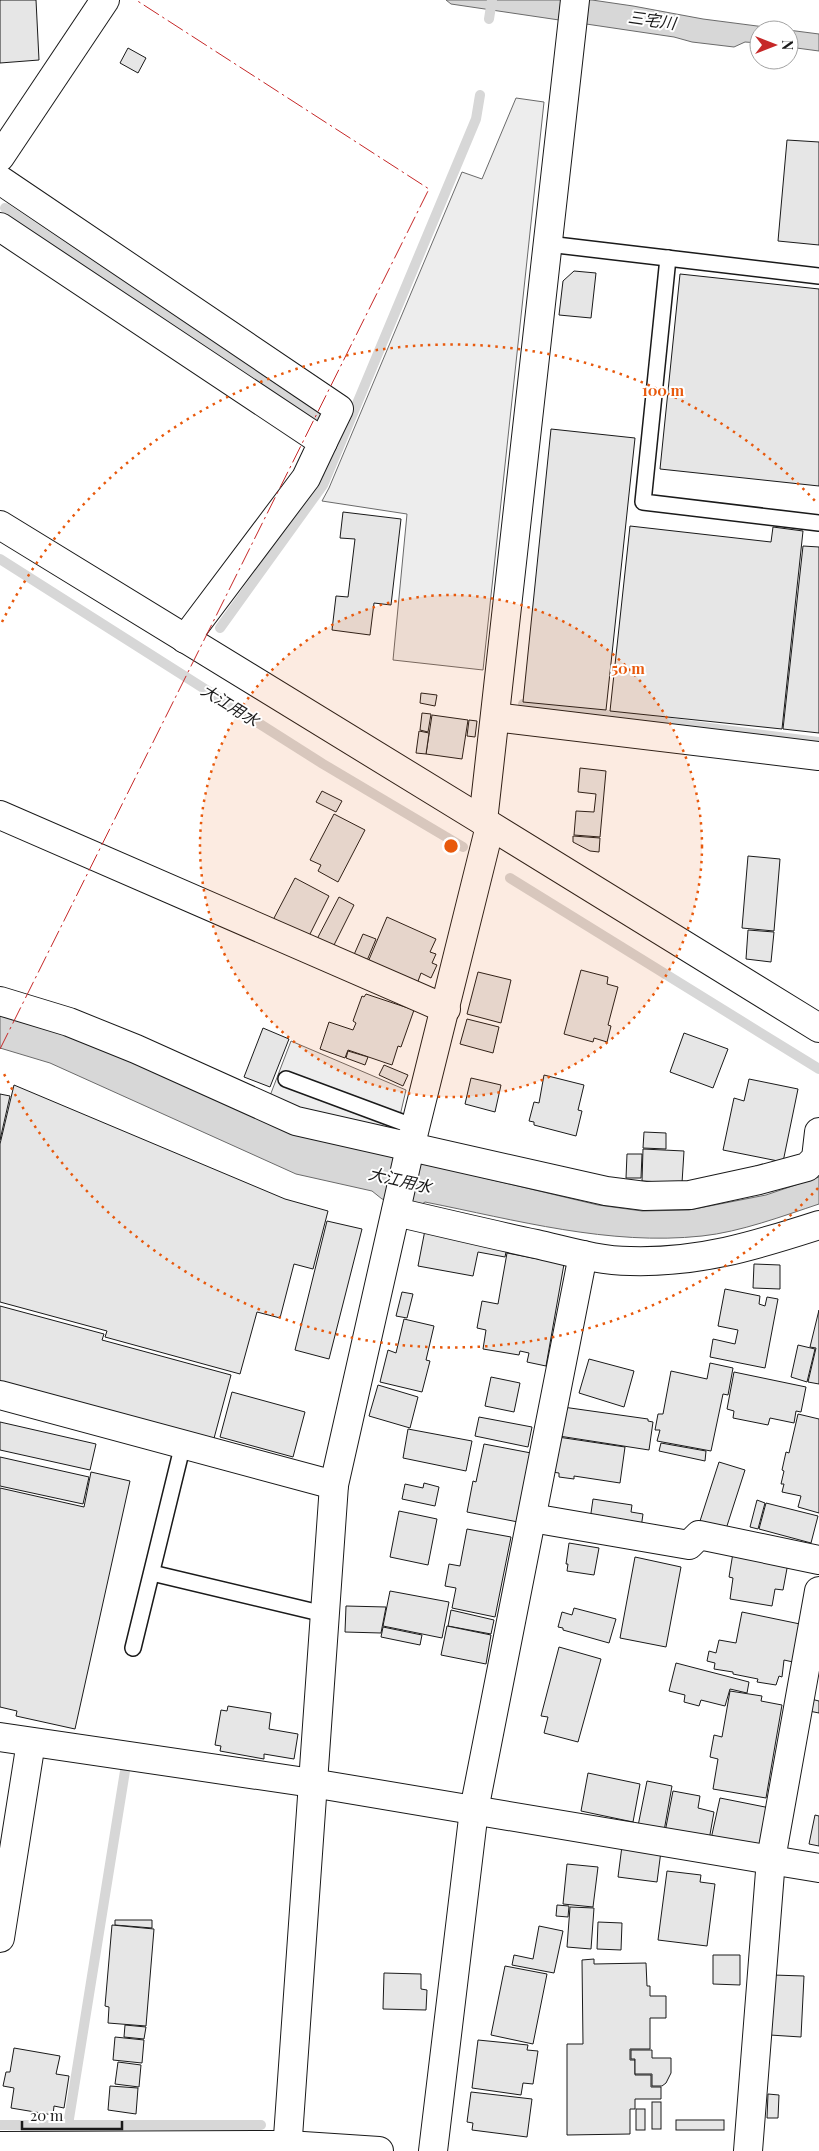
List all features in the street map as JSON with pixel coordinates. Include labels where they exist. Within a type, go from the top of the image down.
[{"type":"street","points":[[0,157],[106,0]]},
{"type":"street","points":[[287,2148],[334,1485],[411,1143],[446,1009],[487,824],[495,717],[575,0]]},
{"type":"street","points":[[0,180],[339,409],[306,478],[185,639]]},
{"type":"street","points":[[0,227],[323,442]]},
{"type":"street","points":[[0,525],[819,1028]]},
{"type":"street","points":[[495,717],[819,756]]},
{"type":"street","points":[[0,815],[446,1009]]},
{"type":"street","points":[[0,1001],[69,1022],[136,1049],[296,1121],[411,1143],[606,1191],[645,1196],[690,1195],[807,1167],[816,1158],[819,1132]]},
{"type":"street","points":[[396,1209],[583,1255],[628,1261],[681,1260],[717,1255],[752,1247],[819,1225]]},
{"type":"street","points":[[433,2151],[474,1810],[583,1255]]},
{"type":"street","points":[[0,1395],[334,1485]]},
{"type":"street","points":[[532,1518],[689,1545],[699,1535],[819,1560]]},
{"type":"street","points":[[748,2151],[771,1859],[816,1623],[819,1591]]},
{"type":"street","points":[[0,1737],[312,1783],[819,1868]]},
{"type":"street","points":[[0,1938],[31,1742]]},
{"type":"street","points":[[0,2146],[287,2148],[379,2151]]},
{"type":"lane","points":[[548,244],[819,276]]},
{"type":"lane","points":[[668,258],[644,502],[819,523]]},
{"type":"lane","points":[[286,1080],[411,1143]]},
{"type":"lane","points":[[133,1648],[183,1444]]},
{"type":"lane","points":[[152,1573],[324,1614]]},
{"type":"shaded area","points":[[516,98],[544,102],[483,670],[393,660],[407,514],[322,501],[462,172],[482,179]]},
{"type":"shaded area","points":[[291,1041],[406,1090],[395,1137],[268,1101]]},
{"type":"water","name":"三宅川","points":[[446,0],[592,0],[749,25],[749,42],[734,47],[692,42],[674,37],[451,4]]},
{"type":"water","points":[[799,31],[819,34],[819,51],[799,48]]},
{"type":"water","points":[[0,1009],[403,1156],[480,1177],[598,1205],[642,1211],[689,1210],[766,1195],[819,1177],[819,1204],[731,1231],[702,1236],[667,1238],[632,1237],[563,1230],[425,1202],[416,1208],[382,1199],[372,1191],[296,1174],[50,1063],[0,1048]]},
{"type":"building","points":[[0,0],[36,0],[39,60],[0,63]]},
{"type":"building","points":[[128,48],[146,58],[138,73],[120,63]]},
{"type":"building","points":[[787,140],[819,142],[819,245],[778,241]]},
{"type":"building","points":[[574,271],[596,273],[591,318],[559,315],[563,281]]},
{"type":"building","points":[[680,274],[819,289],[819,486],[660,469]]},
{"type":"building","points":[[551,429],[635,438],[606,710],[523,702]]},
{"type":"building","points":[[343,512],[401,519],[391,605],[374,603],[370,635],[332,630],[336,596],[348,597],[355,539],[340,538]]},
{"type":"building","points":[[630,526],[771,542],[773,527],[803,531],[782,729],[610,711]]},
{"type":"building","points":[[803,546],[819,547],[819,733],[783,729]]},
{"type":"building","points":[[421,693],[437,695],[435,706],[420,703]]},
{"type":"building","points":[[422,713],[431,714],[428,732],[420,730]]},
{"type":"building","points":[[432,715],[468,720],[462,759],[426,754]]},
{"type":"building","points":[[469,720],[477,721],[475,737],[467,736]]},
{"type":"building","points":[[419,731],[429,733],[426,754],[416,753]]},
{"type":"building","points":[[580,768],[606,771],[600,837],[574,835],[576,811],[594,812],[596,794],[578,792]]},
{"type":"building","points":[[322,791],[342,801],[336,812],[316,802]]},
{"type":"building","points":[[334,814],[365,830],[338,882],[318,871],[321,865],[310,860]]},
{"type":"building","points":[[573,836],[600,838],[599,852],[590,851],[573,842]]},
{"type":"building","points":[[748,856],[780,859],[774,931],[742,928]]},
{"type":"building","points":[[295,878],[329,896],[308,938],[273,920]]},
{"type":"building","points":[[339,897],[354,905],[333,947],[317,939]]},
{"type":"building","points":[[387,917],[436,939],[430,952],[436,954],[432,963],[437,965],[431,978],[421,973],[417,984],[368,962]]},
{"type":"building","points":[[748,930],[774,932],[771,962],[746,959]]},
{"type":"building","points":[[363,934],[376,939],[366,963],[353,957]]},
{"type":"building","points":[[581,970],[608,977],[607,984],[618,987],[608,1025],[611,1026],[607,1042],[594,1038],[593,1042],[564,1034]]},
{"type":"building","points":[[478,972],[511,980],[501,1023],[467,1014]]},
{"type":"building","points":[[366,994],[414,1010],[401,1047],[398,1046],[392,1065],[348,1050],[345,1058],[320,1049],[329,1022],[353,1030],[356,1023],[353,1021],[362,996],[364,997]]},
{"type":"building","points":[[467,1019],[499,1027],[493,1053],[460,1044]]},
{"type":"building","points":[[263,1028],[289,1039],[270,1087],[244,1077]]},
{"type":"building","points":[[684,1033],[728,1049],[713,1088],[670,1072]]},
{"type":"building","points":[[348,1051],[368,1057],[365,1065],[346,1058]]},
{"type":"building","points":[[384,1065],[408,1075],[403,1086],[379,1075]]},
{"type":"building","points":[[544,1075],[584,1085],[578,1110],[582,1111],[576,1136],[534,1125],[534,1122],[529,1121],[534,1102],[539,1103]]},
{"type":"building","points":[[471,1078],[501,1085],[495,1112],[465,1104]]},
{"type":"building","points":[[749,1079],[798,1089],[783,1162],[723,1150],[734,1098],[744,1101]]},
{"type":"building","points":[[14,1085],[285,1199],[328,1211],[313,1269],[294,1264],[280,1318],[257,1312],[240,1374],[105,1337],[107,1331],[0,1302],[0,1144]]},
{"type":"building","points":[[0,1094],[10,1096],[0,1140]]},
{"type":"building","points":[[644,1132],[666,1133],[666,1149],[643,1148]]},
{"type":"building","points":[[643,1149],[684,1151],[682,1183],[642,1181]]},
{"type":"building","points":[[627,1154],[642,1154],[641,1178],[626,1178]]},
{"type":"building","points":[[327,1221],[362,1229],[329,1359],[295,1350]]},
{"type":"building","points":[[425,1230],[527,1255],[506,1252],[505,1257],[478,1252],[473,1276],[418,1266]]},
{"type":"building","points":[[507,1253],[564,1264],[546,1366],[527,1362],[529,1353],[520,1351],[519,1355],[483,1349],[486,1330],[477,1328],[482,1301],[498,1304]]},
{"type":"building","points":[[754,1264],[780,1265],[780,1289],[753,1288]]},
{"type":"building","points":[[725,1289],[760,1296],[759,1304],[765,1306],[767,1297],[778,1299],[765,1368],[710,1357],[713,1339],[735,1344],[738,1330],[718,1326]]},
{"type":"building","points":[[402,1292],[413,1294],[407,1318],[396,1316]]},
{"type":"building","points":[[0,1306],[104,1334],[102,1340],[231,1375],[213,1442],[0,1381]]},
{"type":"building","points":[[819,1310],[819,1384],[808,1382],[816,1348],[810,1347]]},
{"type":"building","points":[[404,1319],[434,1326],[426,1360],[430,1361],[422,1392],[380,1382],[388,1350],[396,1353]]},
{"type":"building","points":[[798,1345],[815,1349],[807,1382],[791,1377]]},
{"type":"building","points":[[589,1359],[634,1371],[624,1407],[579,1393]]},
{"type":"building","points":[[710,1363],[733,1368],[728,1395],[723,1394],[711,1451],[657,1441],[660,1430],[655,1430],[658,1414],[663,1414],[671,1371],[707,1379]]},
{"type":"building","points":[[734,1372],[806,1387],[801,1412],[796,1411],[794,1423],[770,1418],[768,1425],[733,1418],[734,1411],[727,1409]]},
{"type":"building","points":[[491,1377],[520,1383],[514,1412],[485,1406]]},
{"type":"building","points":[[378,1385],[418,1397],[410,1428],[369,1416]]},
{"type":"building","points":[[232,1392],[305,1412],[293,1457],[220,1437]]},
{"type":"building","points":[[563,1407],[648,1419],[648,1421],[653,1422],[649,1450],[559,1436]]},
{"type":"building","points":[[798,1414],[819,1419],[819,1513],[798,1507],[801,1496],[782,1492],[784,1484],[781,1484],[784,1471],[782,1470],[786,1452],[789,1453]]},
{"type":"building","points":[[479,1417],[532,1427],[528,1447],[475,1436]]},
{"type":"building","points":[[0,1422],[96,1444],[90,1470],[0,1450]]},
{"type":"building","points":[[408,1429],[472,1441],[466,1471],[403,1458]]},
{"type":"building","points":[[558,1437],[625,1447],[620,1483],[574,1476],[574,1479],[559,1477],[559,1473],[552,1472]]},
{"type":"building","points":[[661,1443],[706,1451],[705,1461],[659,1451]]},
{"type":"building","points":[[484,1444],[531,1453],[518,1522],[467,1512],[473,1481],[476,1482]]},
{"type":"building","points":[[0,1457],[89,1477],[83,1504],[0,1486]]},
{"type":"building","points":[[719,1462],[745,1470],[726,1529],[700,1521]]},
{"type":"building","points":[[91,1472],[130,1481],[75,1729],[16,1716],[17,1711],[0,1707],[0,1488],[84,1507]]},
{"type":"building","points":[[424,1483],[439,1487],[435,1506],[402,1499],[405,1484],[423,1488]]},
{"type":"building","points":[[593,1499],[632,1505],[631,1512],[643,1514],[641,1528],[590,1520]]},
{"type":"building","points":[[757,1500],[765,1503],[758,1529],[750,1527]]},
{"type":"building","points":[[766,1503],[818,1516],[811,1543],[759,1529]]},
{"type":"building","points":[[399,1511],[437,1519],[428,1565],[390,1557]]},
{"type":"building","points":[[467,1529],[511,1537],[495,1617],[452,1608],[456,1588],[445,1586],[449,1564],[460,1566]]},
{"type":"building","points":[[569,1543],[599,1548],[594,1575],[567,1571]]},
{"type":"building","points":[[733,1553],[788,1563],[783,1590],[775,1589],[772,1606],[730,1599],[733,1578],[729,1577]]},
{"type":"building","points":[[635,1557],[681,1567],[666,1647],[620,1638]]},
{"type":"building","points":[[390,1591],[449,1602],[442,1638],[383,1626]]},
{"type":"building","points":[[346,1606],[386,1607],[381,1633],[345,1632]]},
{"type":"building","points":[[574,1608],[616,1619],[609,1643],[558,1627],[562,1612],[572,1615]]},
{"type":"building","points":[[451,1610],[494,1620],[491,1634],[448,1626]]},
{"type":"building","points":[[742,1612],[800,1624],[793,1662],[784,1660],[782,1677],[779,1676],[776,1685],[757,1682],[758,1679],[733,1674],[733,1672],[714,1669],[715,1663],[707,1661],[709,1651],[716,1653],[719,1640],[736,1643]]},
{"type":"building","points":[[447,1626],[491,1635],[486,1664],[441,1655]]},
{"type":"building","points":[[383,1627],[422,1635],[420,1645],[381,1637]]},
{"type":"building","points":[[559,1647],[601,1659],[578,1742],[544,1733],[548,1717],[541,1716]]},
{"type":"building","points":[[676,1663],[749,1682],[747,1693],[730,1689],[725,1706],[701,1700],[699,1706],[684,1702],[685,1695],[669,1691]]},
{"type":"building","points":[[730,1691],[762,1696],[761,1701],[782,1705],[766,1798],[713,1789],[718,1759],[710,1757],[714,1735],[722,1737]]},
{"type":"building","points":[[807,1698],[819,1701],[819,1713],[804,1710]]},
{"type":"building","points":[[228,1706],[271,1713],[269,1729],[298,1734],[294,1759],[264,1754],[264,1759],[220,1751],[221,1746],[215,1745],[221,1710],[227,1711]]},
{"type":"building","points":[[588,1773],[640,1784],[633,1822],[581,1811]]},
{"type":"building","points":[[647,1781],[672,1786],[664,1831],[638,1826]]},
{"type":"building","points":[[673,1791],[700,1796],[698,1808],[714,1812],[709,1840],[665,1832]]},
{"type":"building","points":[[720,1798],[770,1808],[762,1849],[711,1839]]},
{"type":"building","points":[[815,1815],[819,1816],[819,1846],[809,1844]]},
{"type":"building","points":[[622,1846],[661,1851],[657,1882],[618,1877]]},
{"type":"building","points":[[567,1864],[598,1867],[593,1907],[563,1904]]},
{"type":"building","points":[[667,1871],[701,1875],[700,1882],[715,1884],[707,1946],[658,1940]]},
{"type":"building","points":[[557,1905],[569,1906],[568,1917],[556,1916]]},
{"type":"building","points":[[570,1907],[594,1908],[591,1949],[567,1947]]},
{"type":"building","points":[[115,1920],[152,1920],[152,1928],[115,1925]]},
{"type":"building","points":[[598,1922],[622,1923],[621,1950],[597,1949]]},
{"type":"building","points":[[112,1925],[154,1929],[146,2026],[108,2023],[109,2007],[105,2006]]},
{"type":"building","points":[[539,1926],[563,1931],[554,1973],[512,1965],[514,1955],[533,1959]]},
{"type":"building","points":[[713,1955],[740,1955],[740,1985],[713,1984]]},
{"type":"building","points":[[594,1959],[594,1964],[646,1963],[647,1986],[650,1986],[650,1996],[666,1996],[666,2018],[650,2018],[650,2049],[630,2049],[630,2060],[635,2060],[635,2075],[651,2075],[651,2087],[661,2087],[661,2099],[635,2099],[635,2109],[630,2109],[630,2134],[567,2135],[567,2044],[583,2044],[582,1960]]},
{"type":"building","points":[[505,1966],[547,1974],[533,2044],[491,2035]]},
{"type":"building","points":[[384,1973],[421,1974],[421,1989],[427,1990],[426,2010],[383,2009]]},
{"type":"building","points":[[773,1975],[804,1976],[801,2037],[770,2035]]},
{"type":"building","points":[[125,2025],[146,2027],[144,2039],[124,2037]]},
{"type":"building","points":[[115,2037],[144,2040],[142,2063],[113,2060]]},
{"type":"building","points":[[478,2040],[528,2045],[527,2050],[538,2051],[533,2084],[523,2083],[521,2095],[472,2088]]},
{"type":"building","points":[[14,2048],[60,2056],[56,2074],[69,2076],[64,2108],[54,2106],[53,2115],[11,2108],[14,2088],[3,2086],[6,2072],[10,2072]]},
{"type":"building","points":[[631,2050],[652,2050],[652,2058],[671,2058],[671,2073],[666,2083],[662,2086],[652,2086],[652,2074],[635,2074],[635,2059],[631,2059]]},
{"type":"building","points":[[118,2062],[141,2065],[139,2087],[115,2084]]},
{"type":"building","points":[[110,2086],[138,2088],[136,2114],[108,2110]]},
{"type":"building","points":[[471,2092],[532,2099],[527,2137],[472,2130],[473,2123],[467,2122]]},
{"type":"building","points":[[768,2094],[779,2095],[778,2118],[767,2118]]},
{"type":"building","points":[[652,2102],[661,2102],[661,2129],[652,2129]]},
{"type":"building","points":[[636,2109],[645,2109],[645,2130],[636,2130]]},
{"type":"building","points":[[676,2120],[724,2120],[724,2130],[676,2130]]},
{"type":"waterway","points":[[489,19],[492,0]]},
{"type":"waterway","points":[[220,628],[323,485],[476,119],[480,95]]},
{"type":"waterway","points":[[5,208],[318,418]]},
{"type":"waterway","name":"大江用水","points":[[0,559],[323,764],[463,847]]},
{"type":"waterway","points":[[523,704],[819,742]]},
{"type":"waterway","name":"大江用水","points":[[510,878],[819,1069]]},
{"type":"waterway","points":[[68,2125],[125,1771]]},
{"type":"waterway","points":[[0,2125],[261,2125]]},
{"type":"power","points":[[0,1049],[429,189],[136,0]]}]
